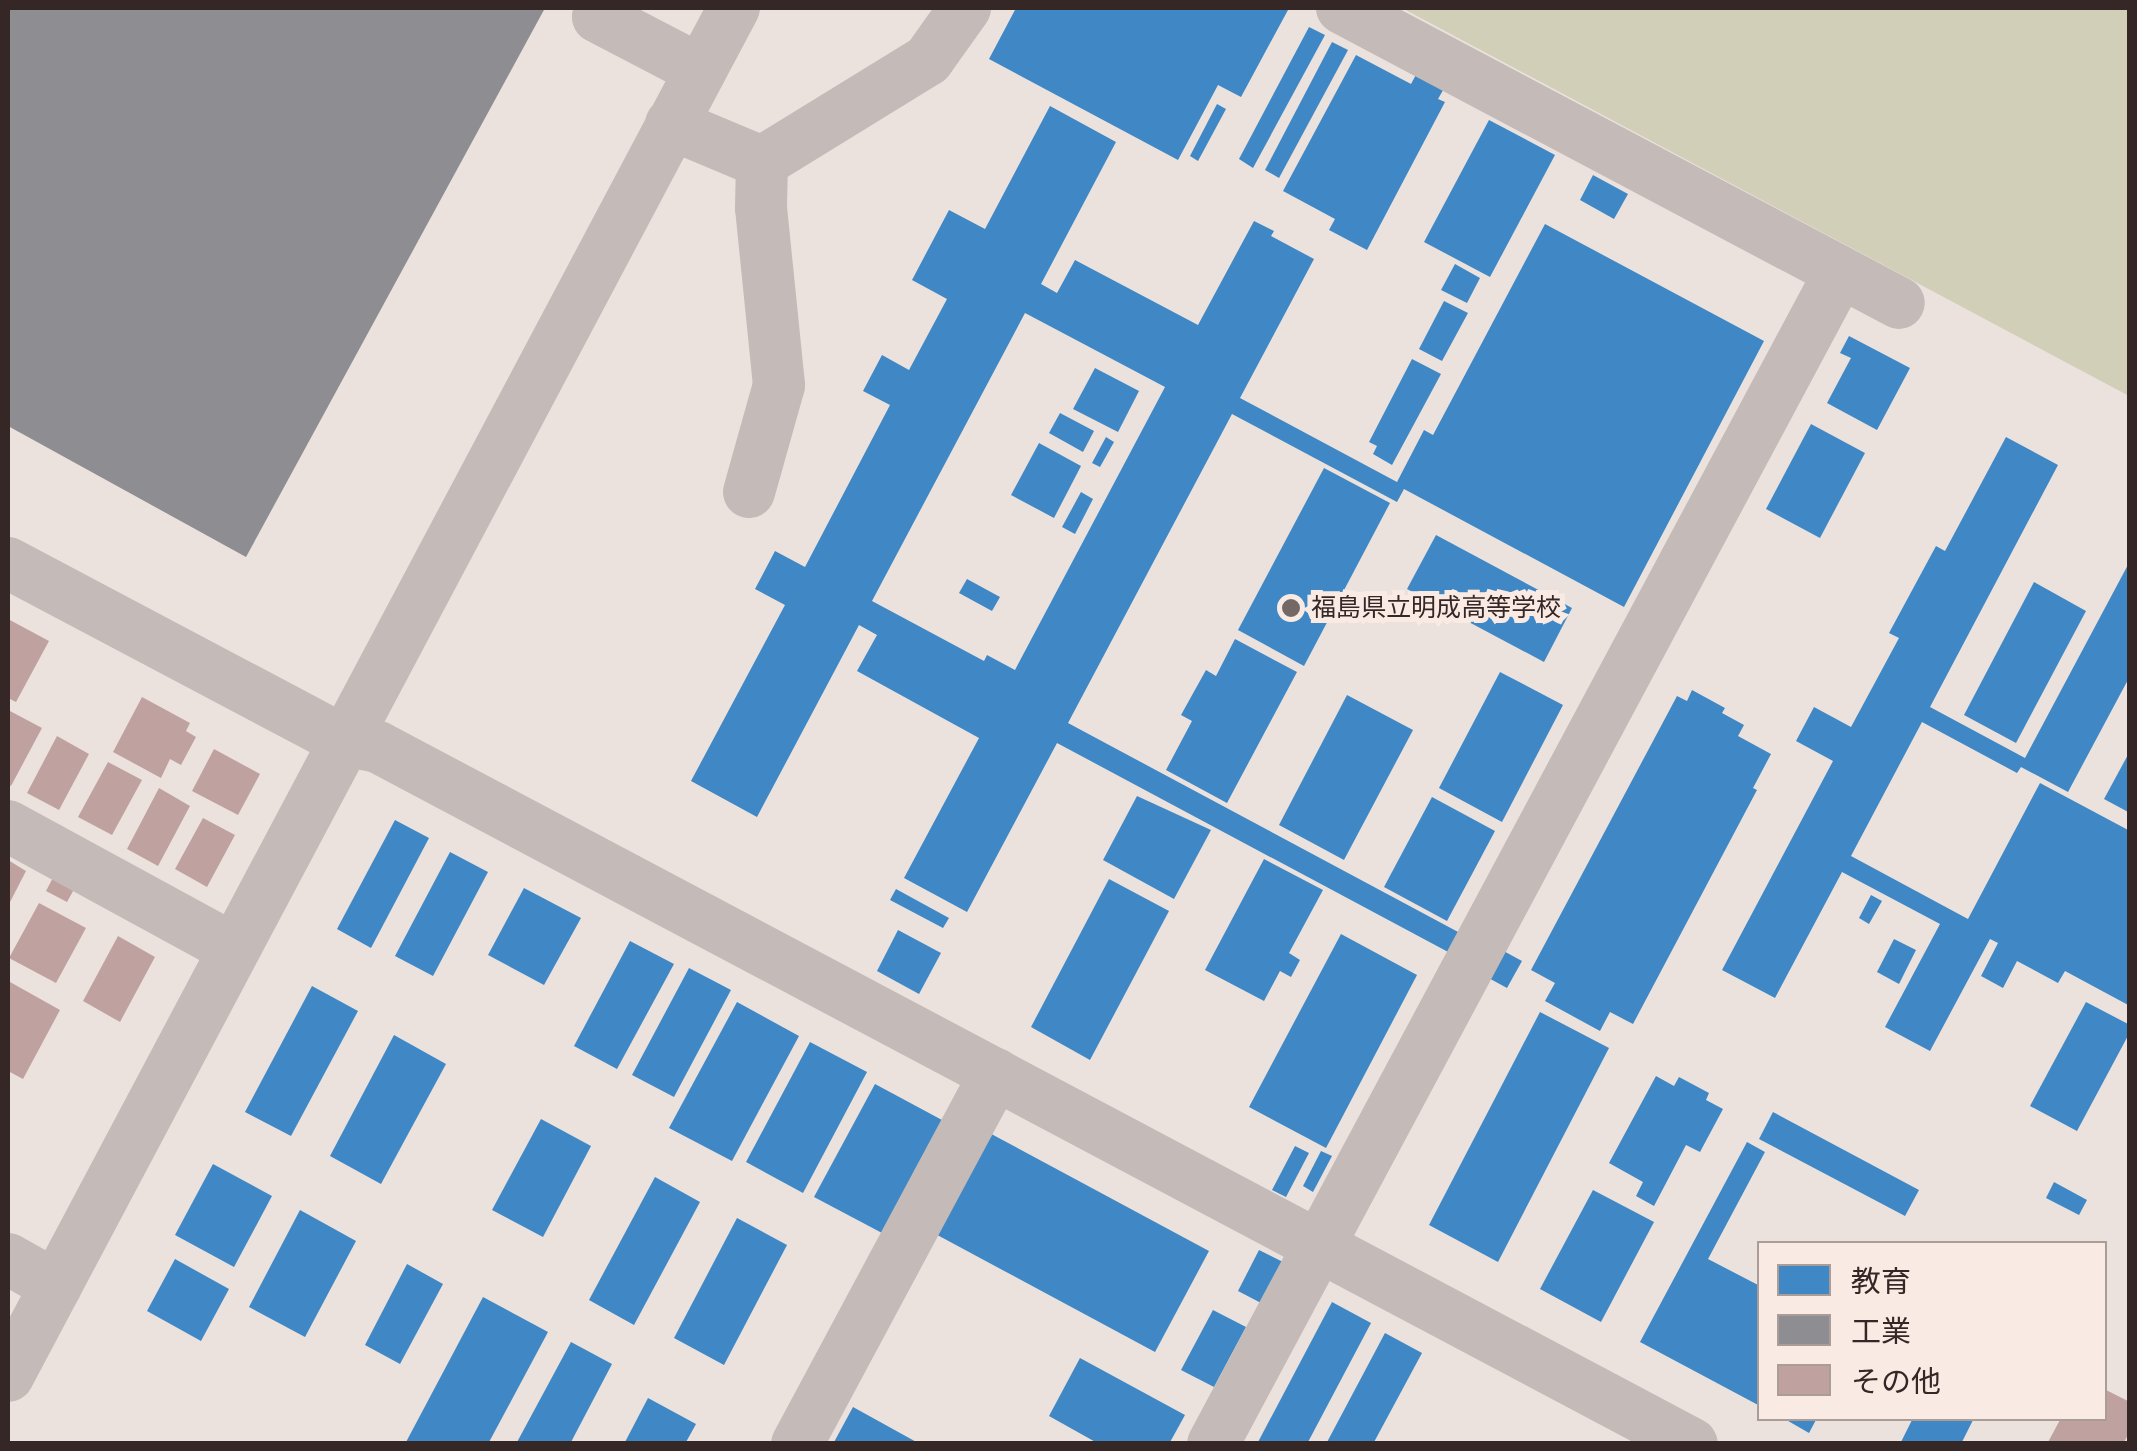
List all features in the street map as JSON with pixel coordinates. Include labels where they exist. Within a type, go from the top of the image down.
[{"type":"street","points":[[603,8],[598,17],[700,70]]},
{"type":"street","points":[[8,1376],[342,740],[734,8]]},
{"type":"street","points":[[762,162],[928,60],[965,8]]},
{"type":"street","points":[[1342,8],[1899,303]]},
{"type":"street","points":[[671,124],[762,162]]},
{"type":"street","points":[[749,492],[779,385],[761,208],[762,162]]},
{"type":"street","points":[[1213,1444],[1840,272]]},
{"type":"street","points":[[8,563],[342,740],[378,747],[1692,1444]]},
{"type":"street","points":[[8,826],[232,948]]},
{"type":"street","points":[[797,1444],[994,1074]]},
{"type":"street","points":[[8,1259],[56,1286]]},
{"type":"shaded area","points":[[1402,8],[2129,8],[2129,396]]},
{"type":"building: 教育","points":[[1016,8],[1288,10],[1241,97],[1218,85],[1178,160],[989,59]]},
{"type":"building: 教育","points":[[1309,27],[1325,35],[1253,168],[1239,159]]},
{"type":"building: 教育","points":[[1332,42],[1348,50],[1279,178],[1265,170]]},
{"type":"building: 教育","points":[[1356,55],[1411,84],[1418,71],[1446,85],[1438,99],[1445,102],[1367,250],[1329,230],[1335,219],[1283,191]]},
{"type":"building: 教育","points":[[1217,104],[1226,109],[1198,161],[1190,156]]},
{"type":"building: 教育","points":[[1050,106],[1116,142],[1041,284],[1057,293],[1075,260],[1198,325],[1254,221],[1274,231],[1271,236],[1314,259],[1240,398],[1397,482],[1424,430],[1433,435],[1545,224],[1764,341],[1624,607],[1404,489],[1397,502],[1232,414],[1068,723],[1460,933],[1463,929],[1522,961],[1507,988],[1448,956],[1450,953],[1057,743],[967,912],[904,878],[979,738],[857,671],[877,635],[859,625],[757,817],[691,781],[785,605],[755,589],[775,551],[805,567],[890,405],[863,391],[882,355],[909,370],[947,299],[912,280],[949,210],[985,229]],"holes":[[[1025,313],[1165,387],[1015,670],[987,655],[984,661],[872,601]]]},
{"type":"building: 教育","points":[[1489,120],[1555,155],[1490,277],[1424,242]]},
{"type":"building: 教育","points":[[1593,175],[1628,194],[1614,219],[1580,200]]},
{"type":"building: 教育","points":[[1455,264],[1480,278],[1467,303],[1441,290]]},
{"type":"building: 教育","points":[[1444,301],[1468,313],[1442,361],[1419,349]]},
{"type":"building: 教育","points":[[1849,336],[1910,368],[1877,430],[1827,403],[1851,358],[1840,353]]},
{"type":"building: 教育","points":[[1412,359],[1441,374],[1392,465],[1373,454],[1377,446],[1369,442]]},
{"type":"building: 教育","points":[[1095,368],[1139,391],[1118,432],[1073,409]]},
{"type":"building: 教育","points":[[1060,413],[1094,431],[1083,452],[1049,433]]},
{"type":"building: 教育","points":[[1811,424],[1865,453],[1820,538],[1766,509]]},
{"type":"building: 教育","points":[[1106,437],[1114,442],[1100,467],[1092,463]]},
{"type":"building: 教育","points":[[2006,437],[2058,465],[1930,707],[2025,758],[2130,561],[2130,676],[2068,792],[2021,767],[2017,773],[1922,722],[1851,856],[1968,919],[2040,783],[2130,831],[2130,1006],[2065,971],[2058,983],[2017,961],[2003,988],[1981,976],[1998,943],[1990,939],[1930,1051],[1885,1027],[1940,924],[1842,872],[1775,998],[1722,970],[1833,761],[1796,741],[1814,707],[1851,727],[1899,638],[1889,633],[1936,546],[1945,551]]},
{"type":"building: 教育","points":[[1039,443],[1081,466],[1054,518],[1011,495]]},
{"type":"building: 教育","points":[[1324,468],[1390,503],[1304,666],[1238,630]]},
{"type":"building: 教育","points":[[1081,492],[1093,499],[1075,534],[1062,527]]},
{"type":"building: 教育","points":[[1436,535],[1572,608],[1544,662],[1407,589]]},
{"type":"building: 教育","points":[[967,579],[1000,597],[992,611],[959,593]]},
{"type":"building: 教育","points":[[2034,582],[2086,611],[2016,743],[1964,715]]},
{"type":"building: 教育","points":[[1235,639],[1297,672],[1227,803],[1166,770],[1192,721],[1181,715],[1206,670],[1216,676]]},
{"type":"building: 教育","points":[[1500,672],[1563,705],[1502,822],[1439,788]]},
{"type":"building: 教育","points":[[1692,690],[1725,708],[1722,713],[1744,725],[1738,736],[1771,754],[1753,788],[1757,790],[1633,1024],[1610,1012],[1600,1031],[1545,1001],[1555,983],[1531,970],[1677,696],[1687,701]]},
{"type":"building: 教育","points":[[1347,695],[1413,730],[1344,860],[1279,825]]},
{"type":"building: 教育","points":[[2130,751],[2130,813],[2104,799]]},
{"type":"building: 教育","points":[[1137,796],[1211,830],[1174,899],[1103,860]]},
{"type":"building: 教育","points":[[1432,797],[1495,831],[1447,921],[1384,887]]},
{"type":"building: 教育","points":[[395,820],[429,838],[371,948],[337,929]]},
{"type":"building: 教育","points":[[450,852],[488,872],[433,976],[395,956]]},
{"type":"building: 教育","points":[[1264,859],[1323,890],[1289,953],[1300,960],[1291,977],[1280,971],[1264,1001],[1205,970]]},
{"type":"building: 教育","points":[[1109,879],[1169,911],[1090,1060],[1031,1027]]},
{"type":"building: 教育","points":[[524,888],[581,918],[544,985],[488,955]]},
{"type":"building: 教育","points":[[896,889],[949,918],[943,928],[890,900]]},
{"type":"building: 教育","points":[[1871,895],[1882,901],[1869,924],[1859,918]]},
{"type":"building: 教育","points":[[898,930],[941,953],[919,994],[877,971]]},
{"type":"building: 教育","points":[[1341,934],[1417,975],[1326,1148],[1249,1107]]},
{"type":"building: 教育","points":[[1894,939],[1916,950],[1899,984],[1877,972]]},
{"type":"building: 教育","points":[[630,941],[674,964],[617,1069],[574,1046]]},
{"type":"building: 教育","points":[[689,968],[731,990],[674,1097],[632,1075]]},
{"type":"building: 教育","points":[[312,986],[358,1011],[291,1136],[245,1112]]},
{"type":"building: 教育","points":[[737,1002],[799,1036],[732,1161],[669,1128]]},
{"type":"building: 教育","points":[[2086,1002],[2130,1025],[2130,1032],[2077,1131],[2030,1106]]},
{"type":"building: 教育","points":[[1540,1012],[1609,1048],[1498,1262],[1429,1225]]},
{"type":"building: 教育","points":[[394,1035],[446,1064],[381,1184],[330,1156]]},
{"type":"building: 教育","points":[[810,1042],[867,1072],[803,1193],[746,1162]]},
{"type":"building: 教育","points":[[1656,1076],[1674,1086],[1679,1077],[1709,1093],[1706,1100],[1723,1109],[1700,1152],[1686,1145],[1654,1206],[1636,1196],[1643,1182],[1609,1163]]},
{"type":"building: 教育","points":[[875,1084],[942,1120],[882,1233],[814,1197]]},
{"type":"building: 教育","points":[[1773,1112],[1919,1190],[1905,1216],[1759,1139]]},
{"type":"building: 教育","points":[[541,1119],[591,1146],[543,1237],[492,1210]]},
{"type":"building: 教育","points":[[982,1129],[1209,1251],[1155,1352],[928,1230]]},
{"type":"building: 教育","points":[[1747,1142],[1765,1152],[1708,1259],[1757,1284],[1757,1404],[1640,1342]]},
{"type":"building: 教育","points":[[1295,1146],[1309,1153],[1286,1197],[1272,1190]]},
{"type":"building: 教育","points":[[1321,1151],[1332,1156],[1313,1192],[1303,1186]]},
{"type":"building: 教育","points":[[213,1164],[272,1196],[234,1267],[175,1235]]},
{"type":"building: 教育","points":[[655,1177],[700,1202],[634,1325],[589,1300]]},
{"type":"building: 教育","points":[[2054,1182],[2087,1200],[2079,1215],[2046,1198]]},
{"type":"building: 教育","points":[[1593,1190],[1654,1222],[1601,1322],[1540,1289]]},
{"type":"building: 教育","points":[[300,1210],[356,1241],[305,1337],[249,1307]]},
{"type":"building: 教育","points":[[737,1218],[787,1245],[724,1365],[674,1338]]},
{"type":"building: 教育","points":[[1259,1250],[1283,1262],[1261,1303],[1238,1291]]},
{"type":"building: 教育","points":[[175,1259],[229,1289],[201,1341],[147,1311]]},
{"type":"building: 教育","points":[[407,1264],[443,1284],[400,1364],[365,1345]]},
{"type":"building: 教育","points":[[483,1297],[548,1332],[488,1444],[405,1444]]},
{"type":"building: 教育","points":[[1332,1302],[1371,1323],[1307,1444],[1257,1444]]},
{"type":"building: 教育","points":[[1213,1310],[1246,1327],[1214,1387],[1181,1370]]},
{"type":"building: 教育","points":[[1385,1333],[1422,1353],[1373,1444],[1326,1444]]},
{"type":"building: 教育","points":[[571,1342],[612,1364],[570,1444],[516,1444]]},
{"type":"building: 教育","points":[[1080,1358],[1185,1415],[1169,1444],[1099,1444],[1049,1416]]},
{"type":"building: 教育","points":[[648,1398],[696,1424],[685,1444],[624,1444]]},
{"type":"building: 教育","points":[[853,1407],[920,1444],[833,1444]]},
{"type":"building: 教育","points":[[1788,1421],[1815,1421],[1809,1433]]},
{"type":"building: 教育","points":[[1912,1421],[1972,1421],[1961,1444],[1900,1444]]},
{"type":"building: 工業","points":[[8,8],[545,8],[246,557],[8,426]]},
{"type":"building: その他","points":[[8,619],[49,641],[16,702],[8,698]]},
{"type":"building: その他","points":[[142,697],[190,723],[186,731],[196,737],[181,765],[170,759],[161,778],[113,752]]},
{"type":"building: その他","points":[[10,711],[42,728],[11,786],[8,784]]},
{"type":"building: その他","points":[[57,736],[89,754],[59,810],[27,793]]},
{"type":"building: その他","points":[[214,749],[260,774],[238,815],[192,791]]},
{"type":"building: その他","points":[[108,762],[142,780],[112,835],[78,817]]},
{"type":"building: その他","points":[[159,788],[190,806],[158,866],[127,849]]},
{"type":"building: その他","points":[[203,818],[235,835],[207,887],[175,869]]},
{"type":"building: その他","points":[[8,860],[26,871],[8,906]]},
{"type":"building: その他","points":[[56,872],[77,884],[67,902],[46,891]]},
{"type":"building: その他","points":[[39,903],[86,928],[56,983],[9,958]]},
{"type":"building: その他","points":[[118,936],[155,957],[120,1022],[83,1001]]},
{"type":"building: その他","points":[[10,982],[60,1010],[23,1079],[8,1071]]},
{"type":"building: その他","points":[[2107,1390],[2130,1402],[2130,1431],[2123,1444],[2047,1444],[2059,1421],[2107,1421]]},
{"type":"place","name":"福島県立明成高等学校","points":[[1291,608]]}]
